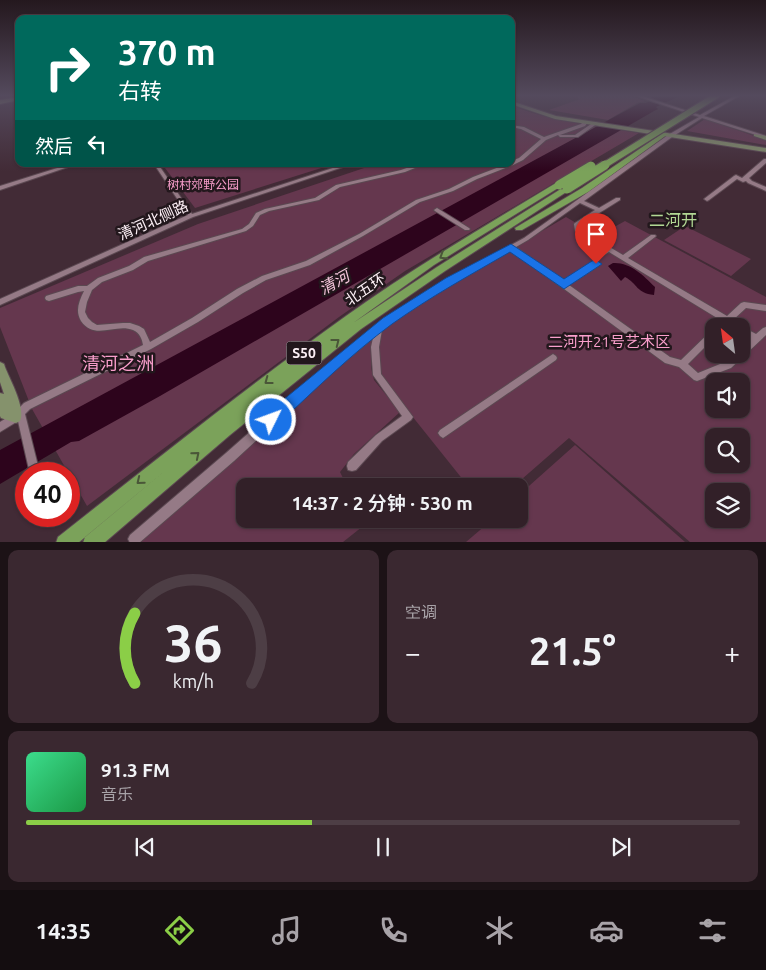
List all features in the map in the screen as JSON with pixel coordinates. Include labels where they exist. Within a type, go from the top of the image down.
[{"type":"highway","name":"北五环","points":[[92,542],[225,430],[350,332],[440,269],[667,120]]},
{"type":"highway","name":"北五环","points":[[64,542],[216,421],[350,318],[431,263],[675,120]]},
{"type":"highway","points":[[440,269],[563,204],[672,134]]},
{"type":"main road","points":[[576,120],[596,122]]},
{"type":"main road","points":[[588,120],[643,128],[766,151]]},
{"type":"main road","points":[[643,128],[672,134],[766,146]]},
{"type":"main road","points":[[756,135],[766,138]]},
{"type":"main road","points":[[0,367],[20,420]]},
{"type":"main road","points":[[0,398],[5,414],[20,420]]},
{"type":"street","points":[[134,539],[230,457],[312,383],[378,329],[450,281],[511,248],[580,201],[672,134],[695,120]]},
{"type":"street","points":[[714,120],[756,135]]},
{"type":"street","points":[[515,162],[524,157],[544,139],[557,136],[586,122]]},
{"type":"street","points":[[557,136],[576,136],[596,122]]},
{"type":"street","points":[[515,127],[522,128],[544,139]]},
{"type":"street","points":[[707,199],[736,177],[744,180],[766,160]]},
{"type":"street","points":[[0,188],[65,167]]},
{"type":"street","points":[[158,167],[192,216]]},
{"type":"street","name":"清河北侧路","points":[[0,302],[192,216],[340,167]]},
{"type":"street","points":[[148,348],[141,331],[135,326],[115,326],[98,329],[88,324],[82,316],[82,302],[89,288],[100,280],[131,268],[146,259],[244,230],[251,225],[258,214],[267,210],[317,199],[338,186],[403,172],[415,167]]},
{"type":"street","points":[[32,462],[20,420],[27,406],[148,348],[264,278],[308,263],[362,235],[418,201],[451,190],[503,167]]},
{"type":"street","points":[[746,178],[750,182],[766,189]]},
{"type":"street","points":[[618,199],[577,224],[578,231],[716,318]]},
{"type":"street","points":[[580,201],[599,210]]},
{"type":"street","points":[[437,210],[465,227]]},
{"type":"street","points":[[623,258],[653,236]]},
{"type":"street","points":[[511,248],[668,360],[682,364],[697,378],[730,363]]},
{"type":"street","points":[[564,285],[596,264],[596,257],[609,249]]},
{"type":"street","points":[[50,298],[78,289],[89,288]]},
{"type":"street","points":[[730,318],[744,305],[766,308]]},
{"type":"street","points":[[352,466],[379,438],[408,417],[377,375],[375,347],[378,329]]},
{"type":"street","points":[[750,344],[766,330]]},
{"type":"street","points":[[750,334],[757,338]]},
{"type":"street","points":[[682,364],[705,342]]},
{"type":"street","points":[[443,433],[553,358]]},
{"type":"street","points":[[0,427],[20,420]]},
{"type":"green space","name":"清河之洲","points":[[515,120],[564,120],[639,133],[405,271],[339,317],[87,506],[80,494],[80,462],[62,462],[32,409],[0,327],[0,308],[198,224],[367,167],[515,167]]},
{"type":"green space","points":[[703,120],[709,120],[766,140],[766,145],[687,131]]},
{"type":"green space","name":"树村郊野公园","points":[[164,167],[325,167],[195,208]]},
{"type":"green space","name":"二河开21号艺术区","points":[[566,217],[598,236],[625,221],[766,297],[766,542],[690,542],[569,438],[523,478],[462,478],[380,376],[377,358],[383,328],[468,274]]},
{"type":"green space","points":[[685,226],[751,259],[731,276],[664,240]]},
{"type":"green space","points":[[373,337],[371,368],[374,380],[400,412],[354,454],[340,472],[343,478],[236,478],[236,528],[361,528],[343,542],[135,542],[316,383]]},
{"type":"green space","points":[[575,445],[685,542],[466,542],[482,528],[528,528],[528,487]]},
{"type":"water","name":"清河","points":[[608,120],[638,120],[79,441],[71,442],[37,462],[15,462],[15,475],[0,484],[0,450]]},
{"type":"water","points":[[613,263],[631,267],[641,274],[655,287],[654,295],[640,290],[625,277],[621,281],[608,266]]},
{"type":"district","name":"二河开","points":[[673,220]]},
{"type":"route","points":[[271,420],[312,383],[387,321],[450,281],[511,248],[564,285],[596,264]]}]
